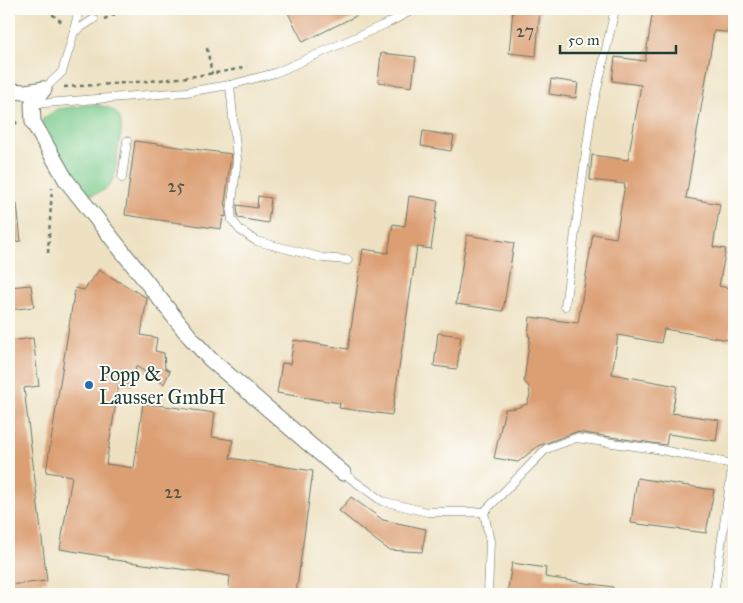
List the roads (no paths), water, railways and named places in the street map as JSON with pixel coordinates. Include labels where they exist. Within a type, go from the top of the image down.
[{"type":"street","points":[[9,91],[26,92],[44,89]]},
{"type":"street","points":[[44,89],[32,104],[33,122],[66,180],[190,337],[210,359],[343,473]]},
{"type":"lane","points":[[44,89],[62,72],[79,9]]},
{"type":"lane","points":[[32,104],[186,92],[230,85],[274,73],[388,23],[414,9]]},
{"type":"lane","points":[[565,306],[591,116],[615,9]]},
{"type":"lane","points":[[74,32],[94,19]]},
{"type":"lane","points":[[230,85],[237,159],[231,212],[232,220],[240,230],[256,241],[323,258],[348,260]]},
{"type":"lane","points":[[122,178],[127,141]]},
{"type":"lane","points":[[343,473],[382,501],[427,512],[484,512],[546,449],[576,438],[656,449],[733,464]]},
{"type":"lane","points":[[714,594],[734,455]]},
{"type":"lane","points":[[484,512],[490,542],[488,594]]},
{"type":"place","name":"Popp & Lausser GmbH","points":[[89,385]]}]
